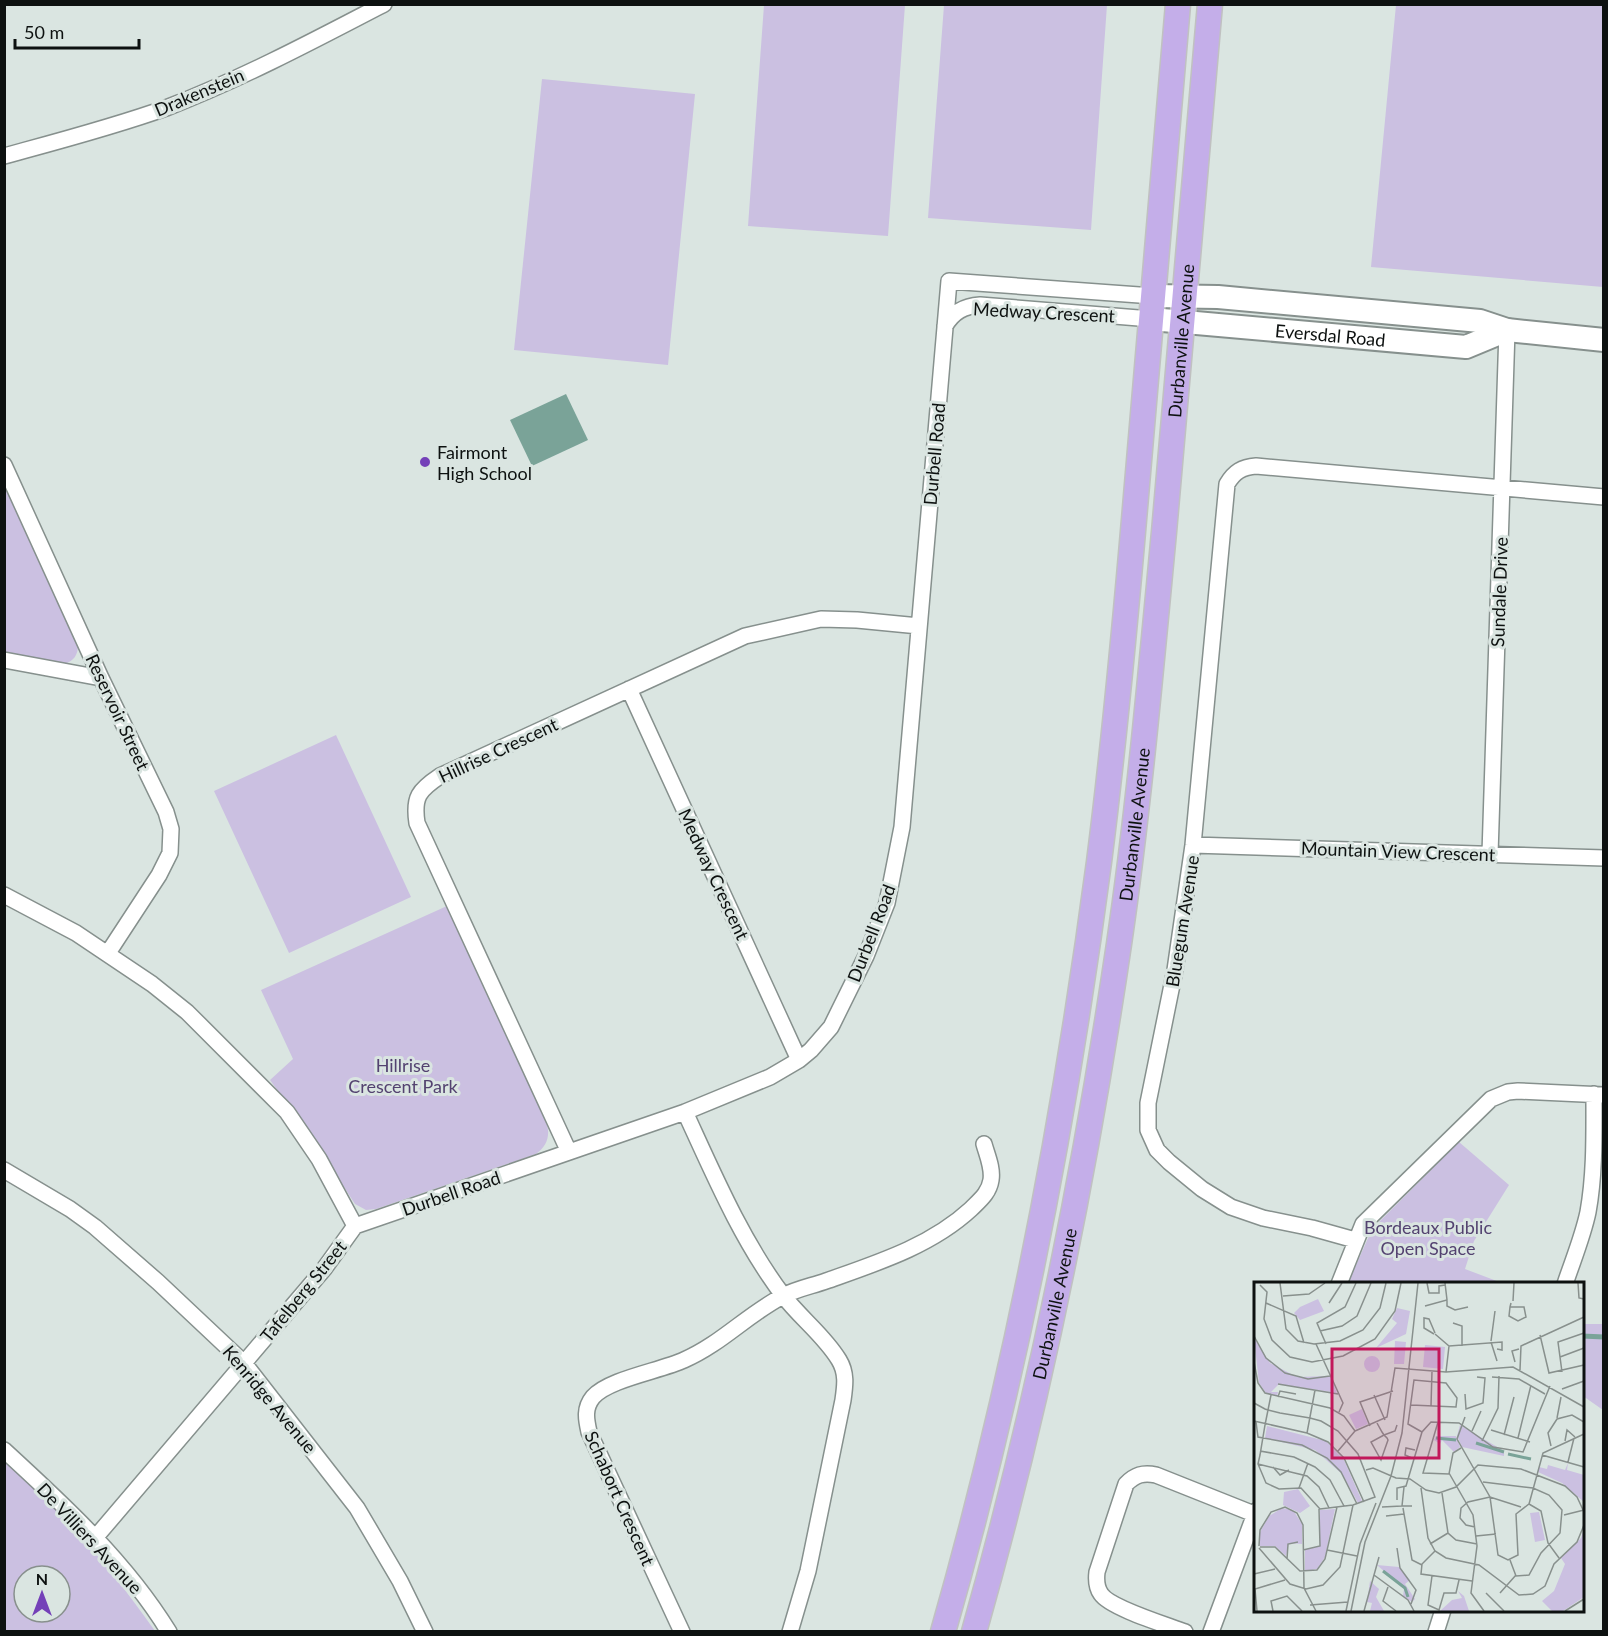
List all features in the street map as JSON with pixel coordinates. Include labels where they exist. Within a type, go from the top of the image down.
[{"type":"main road","name":"Durbanville Avenue","points":[[942,1632],[994,1432],[1031,1267],[1053,1156],[1099,863],[1113,741],[1178,4]]},
{"type":"main road","name":"Durbanville Avenue","points":[[974,1632],[1010,1498],[1052,1314],[1083,1161],[1119,942],[1153,655],[1210,4]]},
{"type":"street","name":"Drakenstein","points":[[4,156],[79,136],[166,107],[253,69],[384,4]]},
{"type":"street","name":"Medway Crescent","points":[[949,281],[1152,308]]},
{"type":"street","name":"Durbell Road","points":[[355,1227],[686,1112],[770,1077],[811,1050],[831,1027],[866,956],[887,903],[903,827],[949,281]]},
{"type":"street","name":"Eversdal Road","points":[[1152,308],[1184,296],[1218,297],[1480,321],[1507,330],[1604,340]]},
{"type":"street","name":"Medway Crescent","points":[[945,326],[960,310],[980,305],[1152,308]]},
{"type":"street","name":"Eversdal Road","points":[[1152,308],[1182,321],[1466,347],[1507,330]]},
{"type":"street","name":"Sundale Drive","points":[[1490,855],[1507,330]]},
{"type":"street","name":"Reservoir Street","points":[[4,465],[101,678],[166,812],[171,829],[170,853],[159,875],[108,953]]},
{"type":"street","name":"Bluegum Avenue","points":[[1355,1240],[1263,1218],[1232,1207],[1202,1189],[1157,1150],[1147,1119],[1148,1103],[1175,970],[1193,844],[1225,492],[1227,484],[1236,472],[1248,466],[1502,489]]},
{"type":"street","points":[[1502,489],[1604,498]]},
{"type":"street","name":"Hillrise Crescent","points":[[569,1152],[417,823],[416,801],[420,792],[440,777],[745,636],[821,619],[919,626]]},
{"type":"street","points":[[4,660],[101,678]]},
{"type":"street","name":"Medway Crescent","points":[[629,689],[799,1059]]},
{"type":"street","name":"Mountain View Crescent","points":[[1193,844],[1604,858]]},
{"type":"street","name":"Tafelberg Street","points":[[4,896],[43,914],[108,953],[187,1012],[286,1112],[319,1159],[355,1227],[324,1269],[94,1538]]},
{"type":"street","points":[[1340,1282],[1355,1240],[1370,1216],[1491,1100],[1508,1092],[1518,1091],[1599,1094],[1591,1193],[1583,1231],[1566,1282]]},
{"type":"street","points":[[686,1112],[737,1223],[783,1296],[825,1340],[840,1361],[844,1372],[845,1383],[808,1571],[790,1632]]},
{"type":"street","name":"Schabort Crescent","points":[[682,1632],[589,1431],[586,1421],[588,1404],[593,1396],[605,1387],[683,1361],[708,1349],[783,1296],[908,1249],[946,1230],[985,1195],[989,1187],[992,1177],[984,1144]]},
{"type":"street","name":"Kenridge Avenue","points":[[4,1170],[70,1209],[94,1227],[158,1282],[244,1364],[357,1508],[400,1581],[425,1632]]},
{"type":"street","name":"De Villiers Avenue","points":[[4,1450],[50,1491],[132,1580],[168,1632]]},
{"type":"street","points":[[1185,1632],[1111,1604],[1100,1593],[1097,1586],[1097,1572],[1126,1484],[1137,1475],[1156,1474],[1254,1513]]},
{"type":"street","points":[[1211,1632],[1254,1516]]},
{"type":"street","points":[[1436,1632],[1443,1612]]},
{"type":"green space","points":[[764,5],[905,5],[888,236],[748,226]]},
{"type":"green space","points":[[944,5],[1107,5],[1091,230],[928,218]]},
{"type":"green space","points":[[1396,5],[1603,5],[1603,287],[1371,267]]},
{"type":"green space","points":[[542,79],[695,94],[668,365],[514,350]]},
{"type":"green space","points":[[4,484],[78,645],[75,657],[64,664],[5,653]]},
{"type":"green space","points":[[336,735],[411,897],[289,953],[214,791]]},
{"type":"green space","name":"Hillrise Crescent Park","points":[[447,906],[546,1122],[547,1140],[536,1154],[376,1209],[366,1210],[355,1204],[310,1135],[270,1080],[293,1059],[261,990]]},
{"type":"green space","name":"Bordeaux Public Open Space","points":[[1459,1142],[1509,1185],[1474,1241],[1465,1269],[1499,1282],[1348,1282],[1369,1236],[1379,1222]]},
{"type":"green space","points":[[1584,1323],[1603,1324],[1603,1410],[1584,1397]]},
{"type":"green space","points":[[4,1461],[26,1480],[85,1541],[155,1631],[5,1631]]},
{"type":"shaded area","points":[[566,394],[588,440],[532,466],[510,420]]},
{"type":"waterway","points":[[1584,1336],[1604,1337]]},
{"type":"place","name":"Fairmont High School","points":[[425,462]]}]
